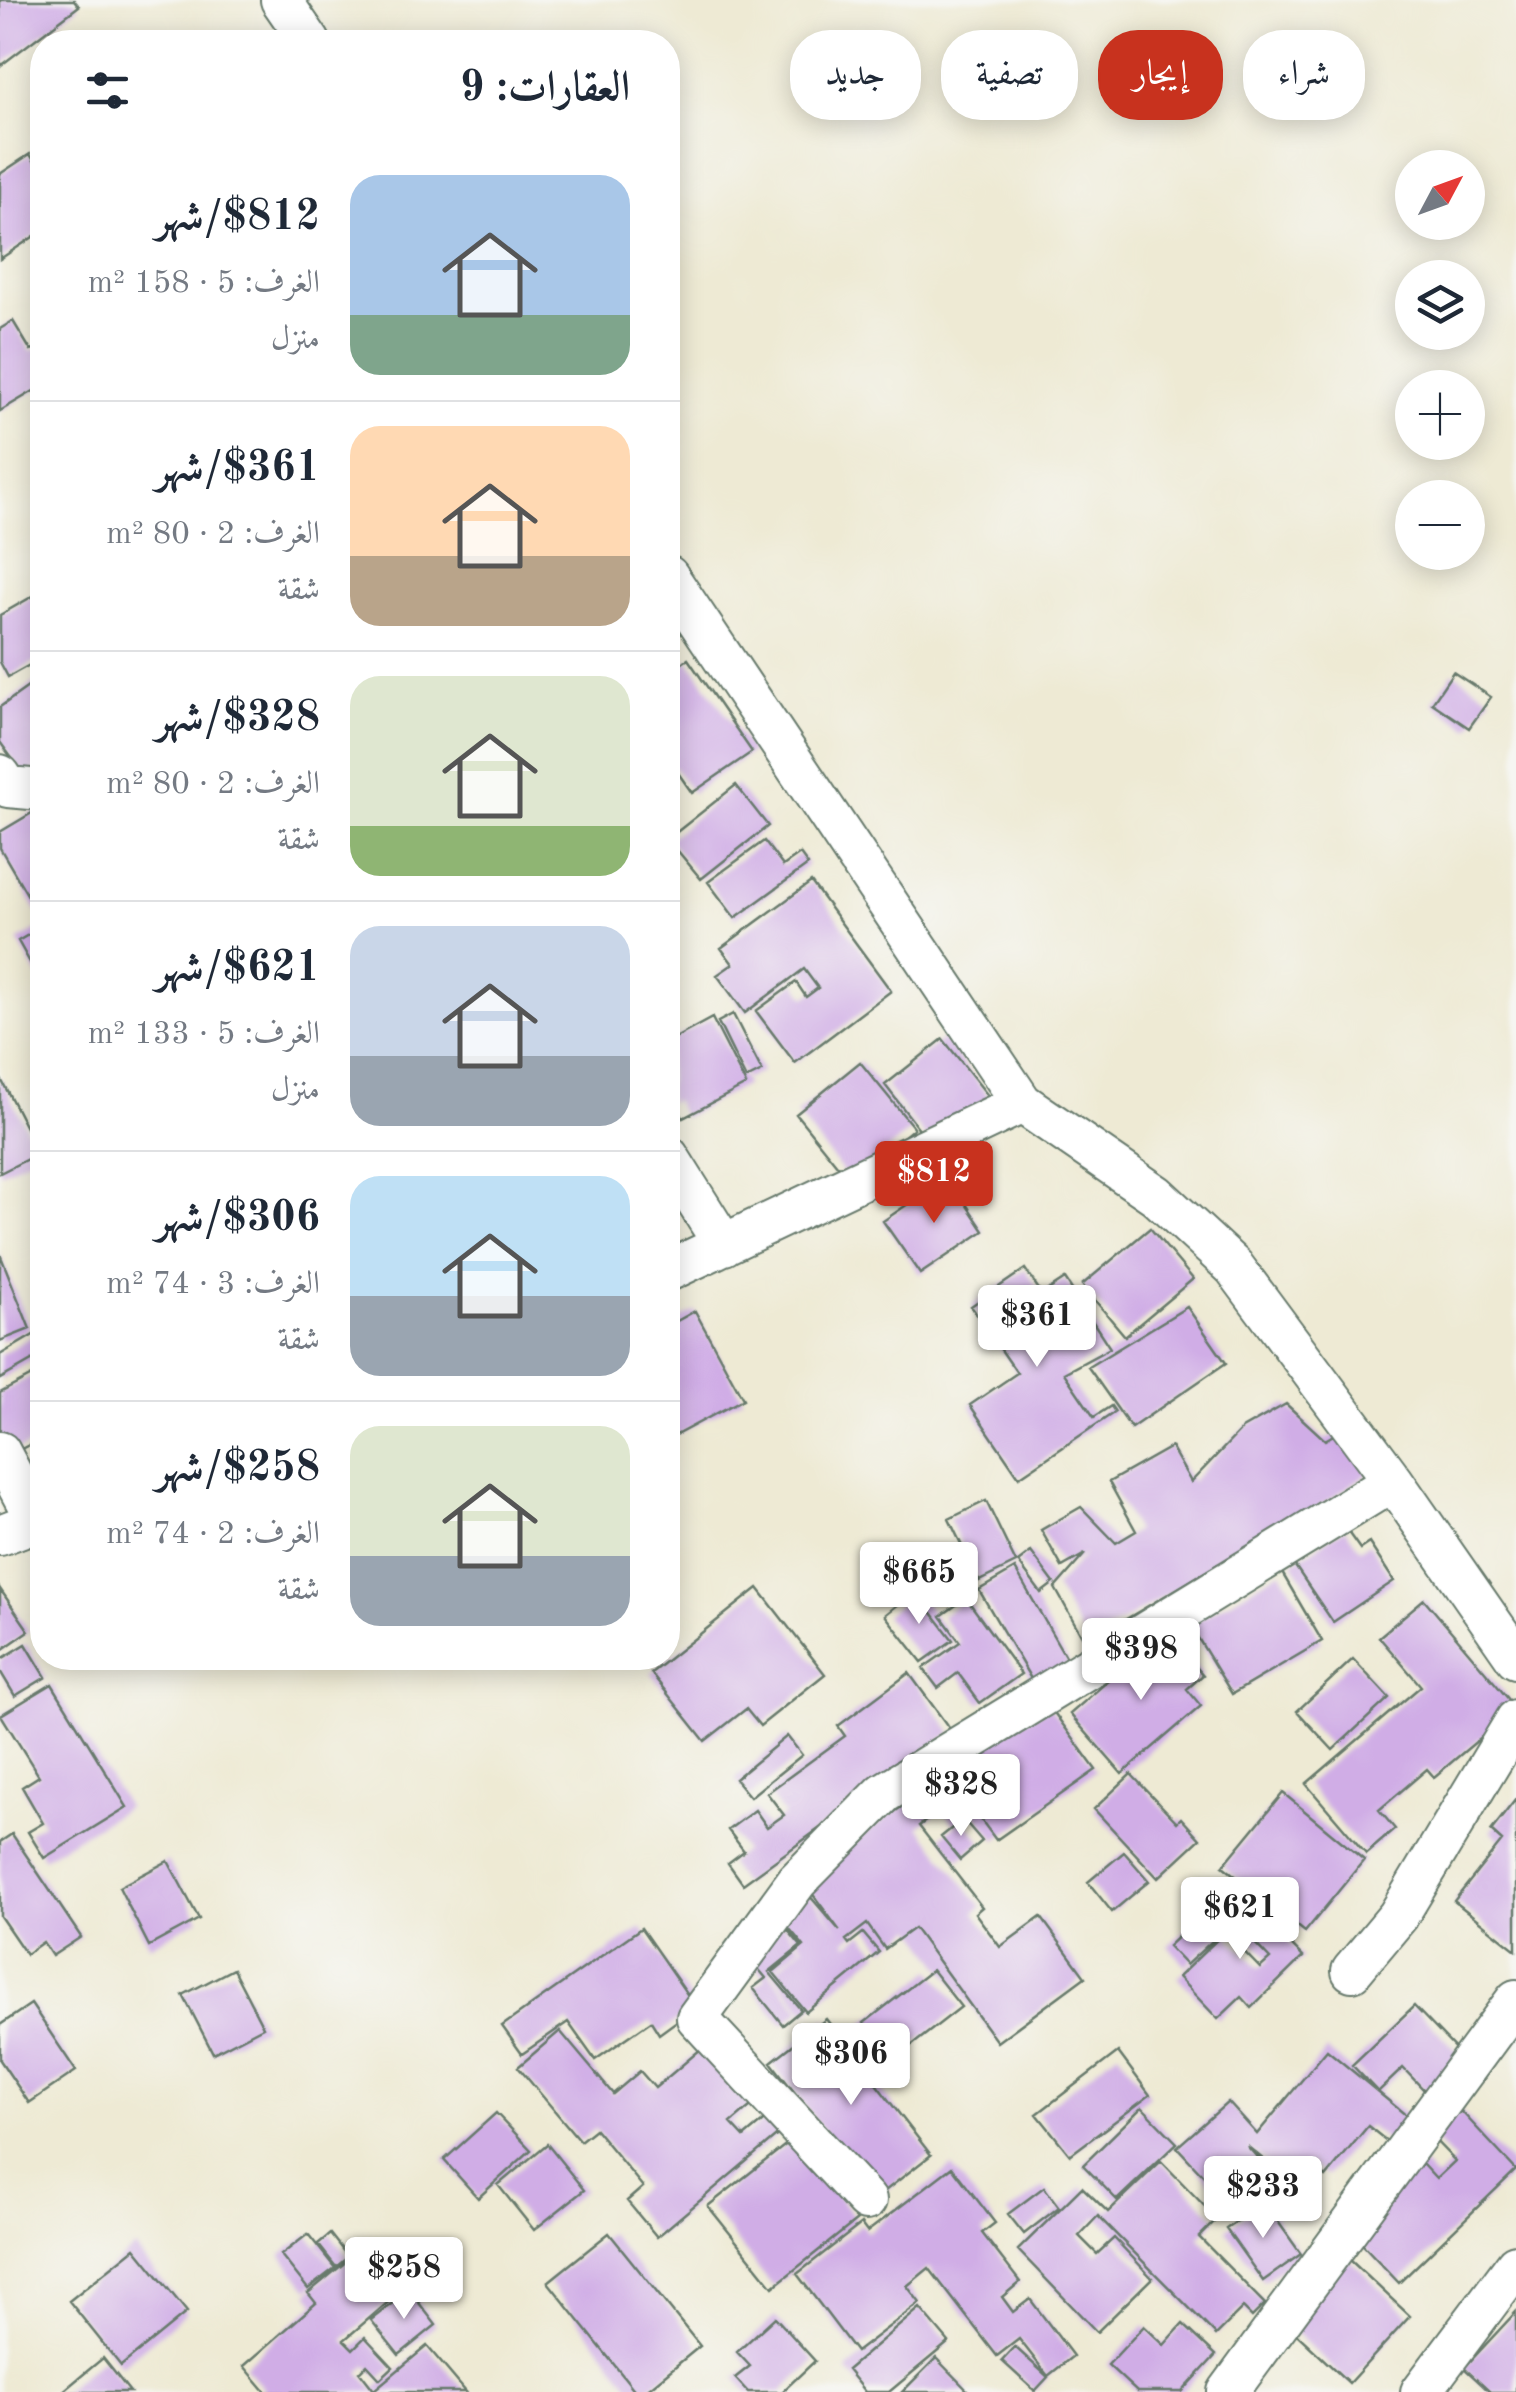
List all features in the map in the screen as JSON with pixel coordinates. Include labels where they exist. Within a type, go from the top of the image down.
[{"type":"street","points":[[281,0],[302,30]]},
{"type":"street","points":[[680,594],[1022,1103],[1156,1196],[1234,1267],[1393,1480],[1516,1658]]},
{"type":"street","points":[[0,774],[8,786],[30,789]]},
{"type":"street","points":[[680,1265],[1022,1103]]},
{"type":"street","points":[[680,1175],[724,1245]]},
{"type":"street","points":[[0,1452],[26,1525]]},
{"type":"street","points":[[866,2200],[697,2018],[797,1880],[884,1793],[1393,1480]]},
{"type":"street","points":[[1352,1971],[1398,1916],[1516,1720]]},
{"type":"street","points":[[1228,2392],[1516,2000]]},
{"type":"street","points":[[1421,2392],[1516,2265]]},
{"type":"building","points":[[0,0],[74,0],[79,6],[47,30],[30,30],[30,43],[0,66]]},
{"type":"building","points":[[30,154],[30,239],[0,259],[0,174]]},
{"type":"building","points":[[13,321],[30,349],[30,393],[0,411],[0,329]]},
{"type":"building","points":[[30,598],[30,665],[8,677],[0,662],[0,615]]},
{"type":"building","points":[[688,659],[752,752],[692,793],[680,776],[680,665]]},
{"type":"building","points":[[1453,672],[1491,697],[1469,728],[1432,703]]},
{"type":"building","points":[[30,686],[30,772],[25,776],[0,742],[0,707]]},
{"type":"building","points":[[736,785],[768,826],[701,879],[680,854],[680,829]]},
{"type":"building","points":[[30,814],[30,900],[0,848],[0,832]]},
{"type":"building","points":[[764,841],[783,866],[800,854],[808,865],[735,918],[708,882]]},
{"type":"building","points":[[811,882],[891,991],[795,1063],[756,1011],[796,982],[806,997],[818,988],[804,969],[745,1013],[717,975],[733,964],[721,948]]},
{"type":"building","points":[[30,934],[30,962],[18,941]]},
{"type":"building","points":[[733,1014],[762,1071],[746,1079],[718,1022]]},
{"type":"building","points":[[712,1018],[746,1085],[683,1118],[680,1112],[680,1035]]},
{"type":"building","points":[[943,1039],[989,1097],[930,1143],[885,1085]]},
{"type":"building","points":[[860,1062],[914,1128],[850,1181],[796,1114]]},
{"type":"building","points":[[0,1077],[30,1135],[30,1158],[0,1173]]},
{"type":"building","points":[[948,1177],[984,1231],[920,1274],[883,1221]]},
{"type":"building","points":[[1150,1228],[1193,1279],[1125,1336],[1082,1285]]},
{"type":"building","points":[[0,1254],[30,1329],[0,1341]]},
{"type":"building","points":[[1025,1269],[1042,1294],[1065,1279],[1110,1348],[1064,1373],[1094,1417],[1111,1406],[1115,1412],[1019,1477],[970,1405],[1017,1373],[971,1306]]},
{"type":"building","points":[[1187,1307],[1226,1363],[1131,1428],[1088,1367]]},
{"type":"building","points":[[695,1311],[743,1399],[680,1433],[680,1319]]},
{"type":"building","points":[[30,1337],[30,1362],[0,1379],[0,1355]]},
{"type":"building","points":[[30,1377],[30,1444],[4,1458],[0,1450],[0,1393]]},
{"type":"building","points":[[1286,1404],[1325,1440],[1347,1427],[1372,1471],[1223,1570],[1218,1564],[1086,1643],[1055,1588],[1085,1554],[1062,1567],[1041,1530],[1081,1507],[1116,1543],[1136,1531],[1109,1482],[1171,1447],[1191,1482],[1242,1429]]},
{"type":"building","points":[[986,1501],[1016,1563],[979,1581],[949,1519]]},
{"type":"building","points":[[1345,1528],[1360,1549],[1369,1543],[1394,1581],[1333,1622],[1293,1563]]},
{"type":"building","points":[[1031,1552],[1054,1583],[1041,1593],[1018,1562]]},
{"type":"building","points":[[1015,1569],[1069,1663],[1034,1684],[979,1590]]},
{"type":"building","points":[[1281,1571],[1322,1641],[1232,1694],[1190,1625]]},
{"type":"building","points":[[758,1588],[825,1674],[760,1726],[746,1709],[705,1741],[651,1673],[680,1670],[680,1650]]},
{"type":"building","points":[[0,1589],[29,1631],[0,1651]]},
{"type":"building","points":[[915,1591],[953,1640],[922,1662],[885,1615]]},
{"type":"building","points":[[966,1598],[1021,1674],[980,1703],[958,1673],[938,1688],[923,1668],[960,1642],[941,1616]]},
{"type":"building","points":[[1424,1599],[1516,1708],[1434,1777],[1427,1769],[1379,1810],[1395,1829],[1366,1854],[1306,1784],[1421,1686],[1379,1637]]},
{"type":"building","points":[[1165,1631],[1203,1675],[1187,1689],[1201,1706],[1122,1774],[1070,1714]]},
{"type":"building","points":[[26,1644],[30,1670],[42,1670],[46,1677],[15,1696],[0,1671],[0,1660]]},
{"type":"building","points":[[1353,1659],[1389,1698],[1333,1750],[1297,1711]]},
{"type":"building","points":[[909,1673],[952,1732],[743,1884],[728,1863],[744,1851],[728,1830],[755,1810],[767,1827],[784,1815],[767,1793],[845,1736],[838,1726]]},
{"type":"building","points":[[52,1684],[127,1807],[44,1858],[28,1832],[43,1823],[22,1787],[39,1776],[1,1715]]},
{"type":"building","points":[[1050,1707],[1096,1770],[996,1840],[973,1809],[954,1824],[943,1808],[919,1826],[982,1907],[975,1913],[1000,1947],[1041,1917],[1085,1977],[997,2042],[914,1928],[885,1949],[867,1924],[846,1940],[849,1944],[863,1933],[879,1952],[806,2012],[773,1972],[804,1946],[780,1917],[808,1894],[840,1931],[803,1881],[994,1737]]},
{"type":"building","points":[[787,1736],[802,1755],[750,1797],[735,1779]]},
{"type":"building","points":[[1131,1774],[1177,1822],[1181,1818],[1200,1839],[1158,1878],[1094,1809]]},
{"type":"building","points":[[1283,1793],[1364,1860],[1305,1932],[1223,1866]]},
{"type":"building","points":[[1516,1799],[1516,1950],[1454,1901],[1502,1841],[1491,1831]]},
{"type":"building","points":[[963,1819],[982,1841],[960,1860],[941,1837]]},
{"type":"building","points":[[12,1834],[81,1937],[52,1956],[43,1942],[26,1954],[0,1916],[0,1842]]},
{"type":"building","points":[[1124,1852],[1149,1881],[1112,1912],[1088,1882]]},
{"type":"building","points":[[168,1861],[199,1919],[149,1946],[119,1887]]},
{"type":"building","points":[[1237,1890],[1303,1957],[1251,2008],[1241,1997],[1218,2019],[1178,1977],[1225,1932],[1260,1968],[1270,1959],[1220,1907]]},
{"type":"building","points":[[1202,1914],[1221,1933],[1186,1965],[1168,1946]]},
{"type":"building","points":[[781,1922],[801,1946],[769,1972],[801,2010],[783,2025],[753,1988],[766,1978],[745,1953]]},
{"type":"building","points":[[641,1928],[696,2007],[659,2034],[651,2021],[595,2060],[568,2022],[522,2054],[502,2026]]},
{"type":"building","points":[[233,1969],[263,2027],[213,2053],[183,1995]]},
{"type":"building","points":[[932,1970],[961,2007],[893,2060],[864,2023]]},
{"type":"building","points":[[31,2004],[76,2071],[29,2103],[0,2060],[0,2025]]},
{"type":"building","points":[[1414,2006],[1463,2057],[1426,2092],[1403,2068],[1378,2092],[1352,2065]]},
{"type":"building","points":[[826,2019],[931,2155],[876,2198],[771,2062]]},
{"type":"building","points":[[560,2031],[613,2094],[640,2071],[655,2088],[708,2043],[757,2101],[731,2123],[744,2137],[775,2111],[788,2126],[657,2237],[627,2201],[643,2187],[595,2129],[580,2141],[518,2067]]},
{"type":"building","points":[[1327,2050],[1413,2121],[1393,2146],[1368,2126],[1326,2177],[1309,2163],[1293,2184],[1247,2146],[1265,2166],[1227,2201],[1177,2147],[1228,2102],[1257,2134]]},
{"type":"building","points":[[1118,2052],[1150,2095],[1070,2155],[1037,2114]]},
{"type":"building","points":[[1142,2107],[1177,2143],[1117,2200],[1083,2165]]},
{"type":"building","points":[[1461,2111],[1516,2170],[1399,2283],[1351,2232],[1422,2164],[1436,2179],[1455,2161],[1433,2138]]},
{"type":"building","points":[[496,2113],[531,2150],[478,2198],[444,2160]]},
{"type":"building","points":[[793,2139],[857,2220],[773,2287],[708,2206]]},
{"type":"building","points":[[547,2144],[584,2190],[534,2230],[498,2185]]},
{"type":"building","points":[[1161,2161],[1217,2219],[1199,2237],[1265,2304],[1252,2317],[1243,2308],[1216,2335],[1098,2216],[1079,2236],[1097,2254],[1114,2238],[1152,2278],[1097,2332],[1018,2250],[1082,2187],[1108,2212]]},
{"type":"building","points":[[952,2167],[995,2223],[982,2233],[1020,2282],[1002,2297],[1013,2312],[1030,2299],[1073,2356],[1048,2376],[1019,2339],[997,2356],[929,2268],[907,2286],[920,2303],[856,2352],[797,2274],[861,2224],[867,2232]]},
{"type":"building","points":[[1044,2187],[1059,2207],[1024,2234],[1008,2214]]},
{"type":"building","points":[[1264,2202],[1301,2254],[1263,2281],[1226,2229]]},
{"type":"building","points":[[609,2233],[700,2346],[644,2392],[636,2392],[548,2282]]},
{"type":"building","points":[[308,2234],[335,2268],[308,2289],[281,2255]]},
{"type":"building","points":[[330,2234],[348,2257],[336,2267],[318,2244]]},
{"type":"building","points":[[370,2242],[407,2286],[344,2340],[353,2349],[365,2337],[393,2367],[380,2379],[367,2365],[360,2372],[374,2390],[427,2346],[466,2392],[266,2392],[244,2366],[316,2303],[308,2293]]},
{"type":"building","points":[[135,2248],[187,2312],[121,2366],[69,2301]]},
{"type":"building","points":[[1349,2259],[1410,2316],[1349,2383],[1287,2325]]},
{"type":"building","points":[[409,2290],[436,2325],[399,2355],[371,2320]]},
{"type":"building","points":[[920,2308],[949,2342],[889,2392],[865,2392],[847,2370]]},
{"type":"building","points":[[1516,2312],[1516,2392],[1490,2392],[1464,2368]]},
{"type":"building","points":[[775,2317],[815,2361],[782,2392],[748,2392],[735,2378],[750,2366],[737,2352]]},
{"type":"building","points":[[1183,2324],[1216,2355],[1182,2392],[1137,2392],[1108,2365],[1144,2326],[1164,2345]]},
{"type":"building","points":[[1015,2347],[1048,2377],[1035,2391],[1002,2361]]},
{"type":"building","points":[[103,2358],[130,2392],[62,2392]]},
{"type":"building","points":[[936,2358],[969,2392],[902,2392]]}]
